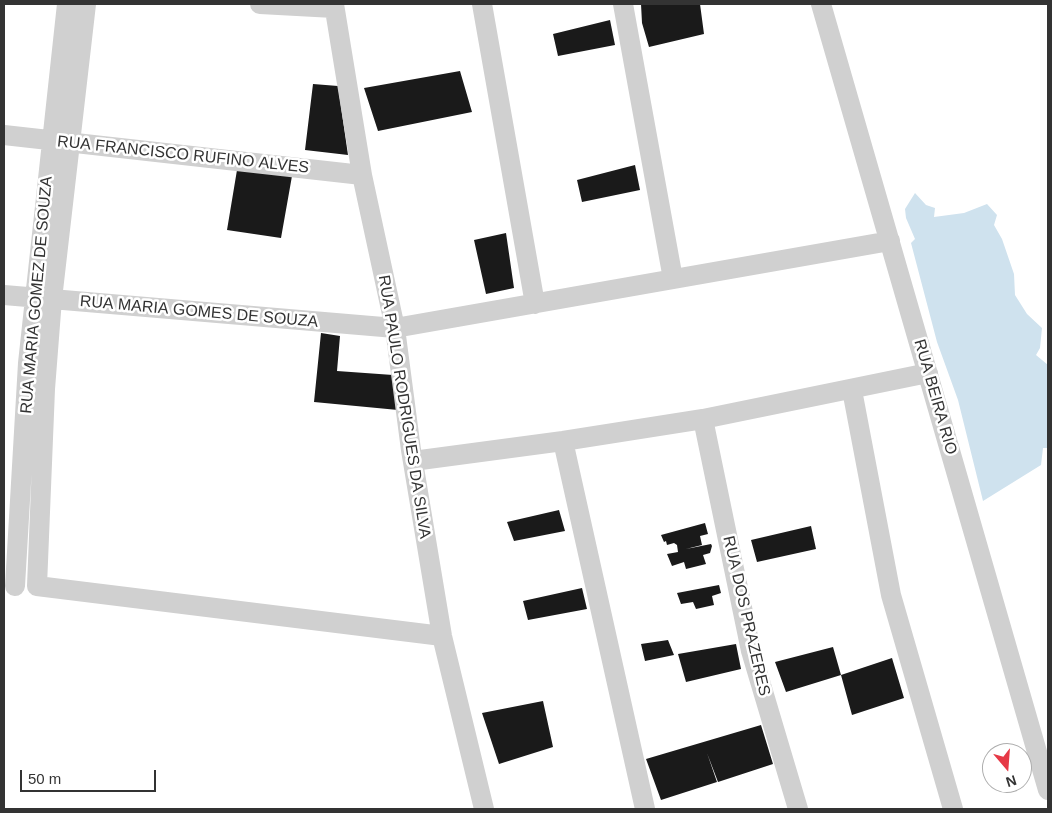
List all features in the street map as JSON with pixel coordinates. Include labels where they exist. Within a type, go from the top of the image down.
[{"type":"street","name":"RUA MARIA GOMEZ DE SOUZA","points":[[61,142],[66,4]]},
{"type":"street","name":"RUA MARIA GOMEZ DE SOUZA","points":[[9,586],[28,363],[43,299],[61,142],[86,4]]},
{"type":"street","points":[[260,4],[334,6]]},
{"type":"street","points":[[482,4],[535,304]]},
{"type":"street","points":[[623,4],[673,279]]},
{"type":"street","name":"RUA BEIRA RIO","points":[[821,4],[1048,790]]},
{"type":"street","name":"RUA PAULO RODRIGUES DA SILVA","points":[[334,6],[362,175],[395,328],[413,461],[442,636],[484,809]]},
{"type":"street","name":"RUA FRANCISCO RUFINO ALVES","points":[[4,135],[362,175]]},
{"type":"street","name":"RUA MARIA GOMES DE SOUZA","points":[[4,295],[395,328],[890,241]]},
{"type":"street","name":"RUA MARIA GOMEZ DE SOUZA","points":[[37,586],[45,389],[43,299]]},
{"type":"street","points":[[413,461],[563,441],[703,419],[928,373]]},
{"type":"street","points":[[852,390],[891,595],[953,809]]},
{"type":"street","name":"RUA DOS PRAZERES","points":[[703,419],[751,651],[798,809]]},
{"type":"street","points":[[563,441],[645,809]]},
{"type":"street","points":[[9,586],[33,590],[37,586],[442,636]]},
{"type":"water","points":[[915,193],[926,205],[935,208],[934,217],[964,213],[987,204],[997,215],[994,225],[1002,239],[1014,274],[1015,295],[1027,314],[1042,328],[1040,348],[1036,355],[1048,365],[1048,448],[1043,448],[1041,465],[983,501],[958,400],[937,342],[911,243],[915,239],[906,218],[905,209]]},
{"type":"building","points":[[641,4],[700,4],[704,34],[649,47],[642,23]]},
{"type":"building","points":[[610,20],[615,45],[558,56],[553,34]]},
{"type":"building","points":[[460,71],[472,112],[378,131],[364,88]]},
{"type":"building","points":[[313,84],[338,86],[348,155],[305,150]]},
{"type":"building","points":[[635,165],[640,190],[582,202],[577,180]]},
{"type":"building","points":[[237,170],[292,176],[281,238],[227,230]]},
{"type":"building","points":[[506,233],[514,288],[486,294],[474,240]]},
{"type":"building","points":[[321,333],[340,336],[337,371],[393,375],[398,410],[314,402]]},
{"type":"building","points":[[559,510],[565,531],[514,541],[507,522]]},
{"type":"building","points":[[705,523],[708,534],[700,536],[702,545],[686,549],[711,544],[710,553],[703,555],[706,564],[686,569],[684,562],[672,566],[667,554],[678,552],[677,545],[674,543],[667,545],[661,535]]},
{"type":"building","points":[[811,526],[816,549],[757,562],[751,540]]},
{"type":"building","points":[[719,585],[721,593],[712,596],[714,605],[696,609],[693,602],[681,604],[677,593]]},
{"type":"building","points":[[582,588],[587,609],[528,620],[523,601]]},
{"type":"building","points":[[668,640],[674,655],[645,661],[641,644]]},
{"type":"building","points":[[736,644],[741,669],[686,682],[678,654]]},
{"type":"building","points":[[833,647],[841,675],[786,692],[775,662]]},
{"type":"building","points":[[892,658],[904,698],[852,715],[841,675]]},
{"type":"building","points":[[543,701],[553,747],[499,764],[482,713]]},
{"type":"building","points":[[761,725],[773,764],[718,782],[707,753],[717,782],[661,800],[646,759]]}]
